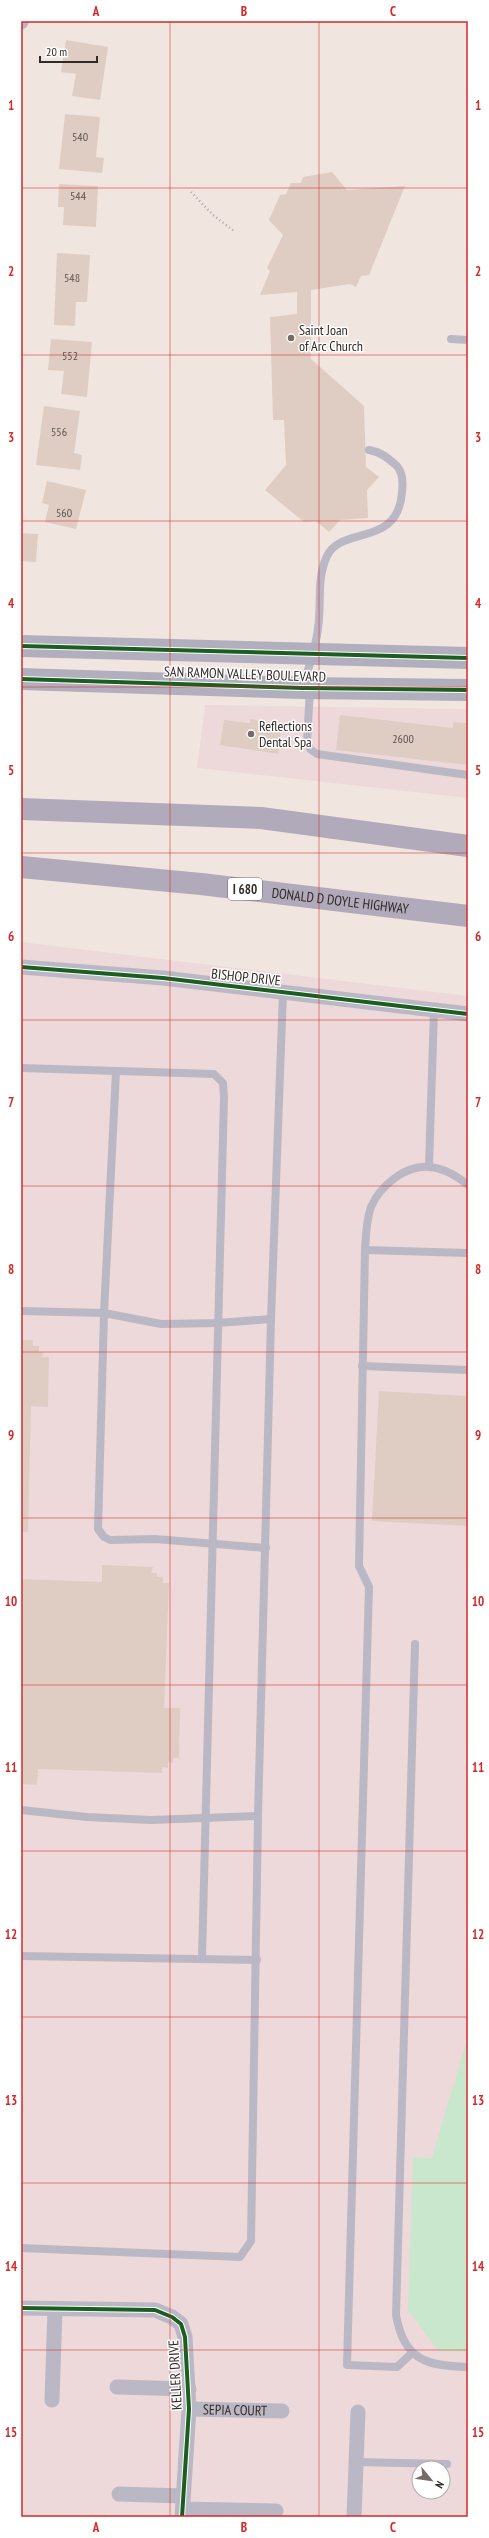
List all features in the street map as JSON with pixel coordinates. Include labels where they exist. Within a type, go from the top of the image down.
[{"type":"highway","points":[[21,809],[260,818],[468,846]]},
{"type":"highway","name":"DONALD D DOYLE HIGHWAY","points":[[21,868],[201,884],[468,916]]},
{"type":"main road","name":"SAN RAMON VALLEY BOULEVARD","points":[[21,646],[468,658]]},
{"type":"main road","name":"SAN RAMON VALLEY BOULEVARD","points":[[21,679],[306,688],[468,690]]},
{"type":"street","name":"BISHOP DRIVE","points":[[21,967],[163,978],[468,1014]]},
{"type":"street","name":"KELLER DRIVE","points":[[21,2308],[155,2310],[172,2317],[181,2324],[185,2337],[189,2389],[183,2507]]},
{"type":"street","points":[[52,2400],[55,2309]]},
{"type":"street","points":[[117,2387],[189,2389]]},
{"type":"street","name":"SEPIA COURT","points":[[189,2409],[282,2411]]},
{"type":"street","points":[[354,2517],[358,2412]]},
{"type":"street","points":[[118,2494],[183,2507],[276,2511]]},
{"type":"lane","points":[[451,339],[468,340]]},
{"type":"lane","points":[[369,450],[388,457],[400,470],[403,484],[402,500],[394,520],[375,532],[338,545],[328,555],[320,577],[318,629],[311,654],[306,688],[307,742],[310,749],[317,754],[468,775]]},
{"type":"lane","points":[[21,2248],[240,2257],[251,2241],[257,1960],[258,1816],[271,1318],[283,992]]},
{"type":"lane","points":[[429,1167],[434,1010]]},
{"type":"lane","points":[[21,1068],[214,1074],[223,1082],[224,1097],[202,1958]]},
{"type":"lane","points":[[116,1071],[104,1313],[98,1529],[104,1537],[110,1540],[155,1539],[213,1542],[266,1548]]},
{"type":"lane","points":[[412,2353],[397,2367],[347,2366],[369,1587],[359,1566],[365,1250],[367,1221],[379,1194],[401,1174],[413,1169],[429,1167],[455,1176],[468,1185]]},
{"type":"lane","points":[[365,1250],[468,1253]]},
{"type":"lane","points":[[21,1311],[104,1313],[160,1324],[218,1323],[271,1318]]},
{"type":"lane","points":[[362,1366],[468,1370]]},
{"type":"lane","points":[[415,1644],[396,2315],[402,2340],[412,2353],[426,2362],[443,2367],[468,2367]]},
{"type":"lane","points":[[21,1810],[87,1817],[205,1820],[258,1816]]},
{"type":"lane","points":[[21,1956],[257,1960]]},
{"type":"lane","points":[[356,2462],[411,2463]]},
{"type":"path","points":[[191,192],[214,215],[234,231]]},
{"type":"shaded area","points":[[205,705],[468,709],[468,798],[197,768]]},
{"type":"shaded area","points":[[21,942],[468,996],[468,2517],[21,2517]]},
{"type":"green space","points":[[468,2036],[468,2352],[439,2351],[408,2310],[413,2157],[432,2158]]},
{"type":"building","points":[[66,40],[108,47],[100,100],[72,96],[76,74],[61,72]]},
{"type":"building","points":[[65,114],[100,117],[96,157],[104,158],[102,173],[59,169]]},
{"type":"building","name":"Saint Joan of Arc Church","points":[[332,172],[347,190],[405,186],[369,275],[361,276],[356,287],[350,284],[311,290],[311,359],[364,406],[366,467],[379,477],[367,490],[368,518],[340,520],[329,532],[316,521],[304,522],[265,490],[286,465],[284,420],[273,420],[270,317],[297,314],[297,292],[260,295],[270,271],[267,268],[283,235],[269,220],[280,195],[286,194],[291,183],[301,183],[303,177]]},
{"type":"building","points":[[59,184],[98,186],[96,227],[63,225],[64,207],[58,207]]},
{"type":"building","points":[[57,253],[90,255],[87,302],[76,302],[75,326],[54,325]]},
{"type":"building","points":[[51,339],[92,342],[87,397],[61,394],[64,371],[48,370]]},
{"type":"building","points":[[44,406],[80,411],[74,453],[82,455],[80,470],[36,465]]},
{"type":"building","points":[[47,481],[86,490],[76,529],[45,522],[49,505],[42,503]]},
{"type":"building","points":[[21,533],[38,534],[36,562],[21,561]]},
{"type":"building","points":[[340,715],[453,728],[453,722],[468,723],[468,765],[336,750]]},
{"type":"building","name":"Reflections Dental Spa","points":[[250,719],[282,724],[278,754],[220,745],[224,720],[250,723]]},
{"type":"building","points":[[21,1340],[33,1340],[33,1346],[39,1346],[39,1352],[43,1352],[42,1357],[49,1357],[48,1407],[31,1406],[28,1532],[21,1532]]},
{"type":"building","points":[[379,1391],[468,1396],[468,1526],[372,1521]]},
{"type":"building","points":[[102,1565],[153,1567],[151,1573],[157,1573],[157,1577],[163,1577],[163,1583],[169,1583],[164,1708],[180,1708],[179,1758],[173,1758],[173,1763],[168,1762],[168,1768],[162,1767],[162,1773],[38,1769],[37,1785],[21,1784],[21,1579],[102,1582]]},
{"type":"cycle path","points":[[21,646],[468,658]]},
{"type":"cycle path","points":[[21,679],[303,688],[468,690]]},
{"type":"cycle path","points":[[21,967],[163,978],[468,1014]]},
{"type":"cycle path","points":[[21,2308],[155,2310],[172,2317],[181,2324],[185,2337],[189,2409],[182,2517]]},
{"type":"place","name":"Saint Joan of Arc Church","points":[[291,338]]},
{"type":"place","name":"Reflections Dental Spa","points":[[251,734]]}]
